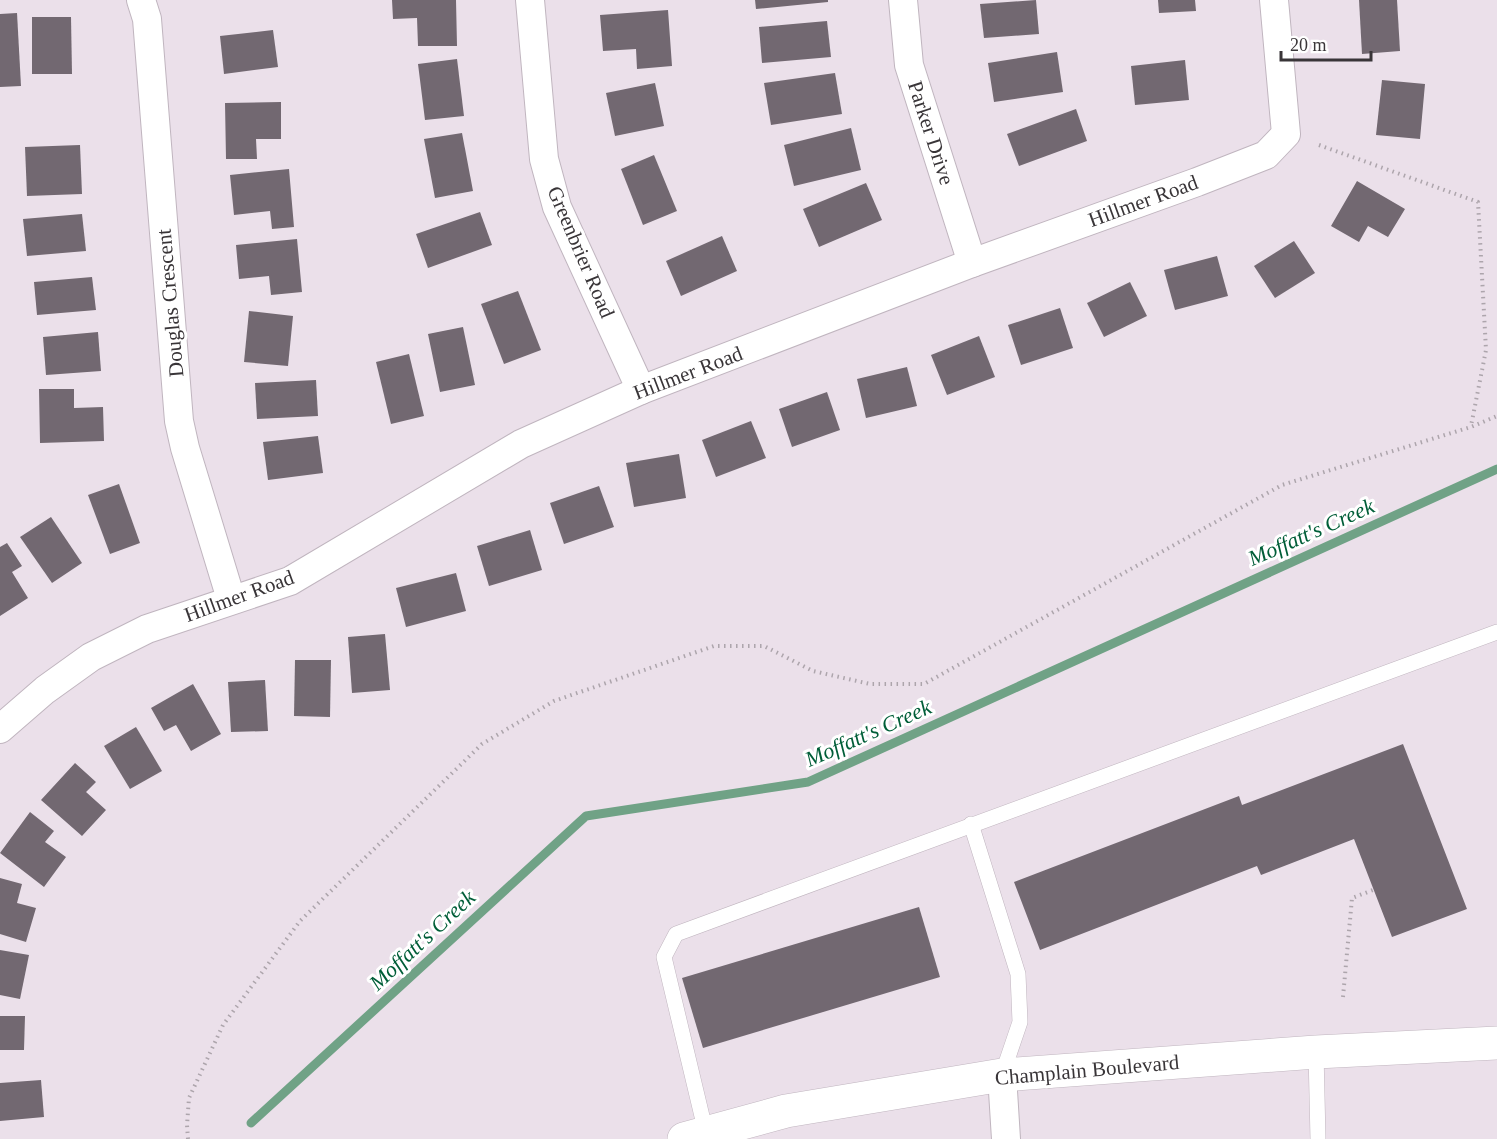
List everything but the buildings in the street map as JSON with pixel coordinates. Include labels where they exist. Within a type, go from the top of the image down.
[{"type":"street","name":"Douglas Crescent","points":[[141,0],[147,20],[179,421],[185,448],[231,599]]},
{"type":"street","name":"Greenbrier Road","points":[[530,0],[544,159],[557,207],[641,390]]},
{"type":"street","name":"Parker Drive","points":[[903,0],[909,64],[972,263]]},
{"type":"street","name":"Hillmer Road","points":[[0,729],[45,690],[91,657],[147,629],[291,580],[521,444],[641,390],[972,263],[1266,155],[1286,134],[1274,0]]},
{"type":"street","name":"Champlain Boulevard","points":[[695,1136],[786,1111],[1002,1075],[1497,1043]]},
{"type":"street","points":[[1002,1075],[1006,1139]]},
{"type":"lane","points":[[695,1136],[664,957],[676,934],[1497,632]]},
{"type":"lane","points":[[971,824],[1018,974],[1020,1022],[1002,1075]]},
{"type":"lane","points":[[1316,1053],[1318,1139]]},
{"type":"path","points":[[1319,145],[1478,202],[1486,350],[1471,427]]},
{"type":"path","points":[[188,1139],[189,1098],[224,1024],[300,921],[483,744],[554,701],[714,646],[764,646],[813,672],[870,684],[924,684],[1282,485],[1471,427],[1497,416]]},
{"type":"path","points":[[1343,997],[1352,898],[1373,890]]},
{"type":"waterway","name":"Moffatt's Creek","points":[[251,1123],[586,816],[808,782],[1497,469]]}]
